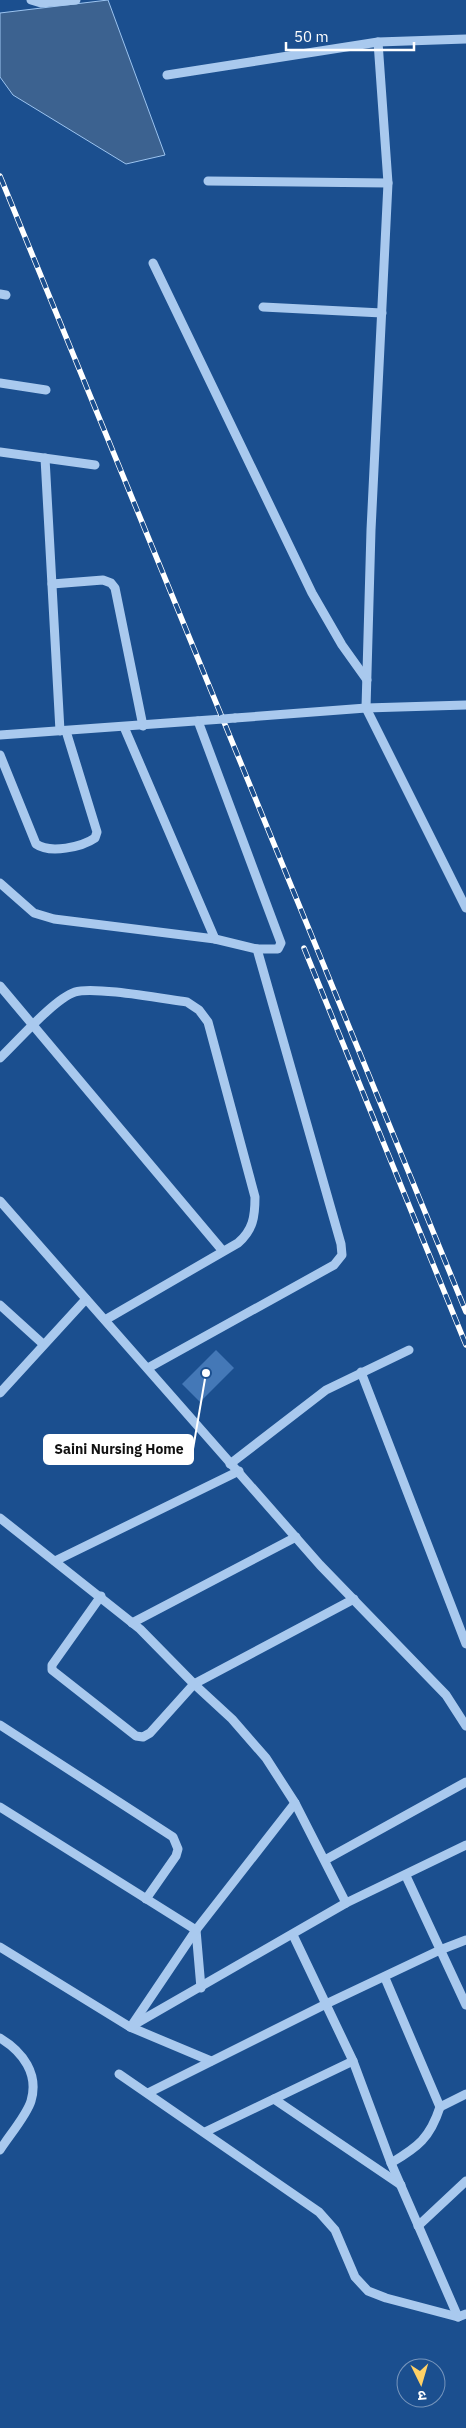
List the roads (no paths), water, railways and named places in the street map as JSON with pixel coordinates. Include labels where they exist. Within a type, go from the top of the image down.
[{"type":"street","points":[[31,0],[41,3],[76,0]]},
{"type":"street","points":[[167,75],[378,42],[466,39]]},
{"type":"street","points":[[378,42],[388,183],[366,708],[466,908]]},
{"type":"street","points":[[208,181],[388,183]]},
{"type":"street","points":[[153,263],[312,593],[342,645],[367,680]]},
{"type":"street","points":[[263,307],[382,313]]},
{"type":"street","points":[[0,383],[46,390]]},
{"type":"street","points":[[0,452],[95,465]]},
{"type":"street","points":[[0,755],[36,844],[42,848],[52,849],[89,842],[96,838],[97,832],[63,731],[45,458]]},
{"type":"street","points":[[52,584],[104,580],[111,582],[115,588],[142,726]]},
{"type":"street","points":[[0,735],[366,708],[466,706]]},
{"type":"street","points":[[0,883],[34,913],[54,919],[215,940],[257,949],[278,949],[281,943],[198,721]]},
{"type":"street","points":[[124,727],[215,940]]},
{"type":"street","points":[[148,1368],[334,1266],[342,1255],[339,1234],[257,949]]},
{"type":"street","points":[[0,986],[222,1250]]},
{"type":"street","points":[[0,1058],[59,1001],[76,992],[96,991],[187,1002],[199,1010],[208,1022],[255,1197],[255,1217],[248,1235],[238,1243],[222,1250],[105,1320]]},
{"type":"street","points":[[0,1201],[230,1464],[239,1471],[296,1537],[446,1695],[466,1726]]},
{"type":"street","points":[[0,1392],[86,1299]]},
{"type":"street","points":[[0,1305],[43,1344]]},
{"type":"street","points":[[230,1464],[326,1390],[409,1350]]},
{"type":"street","points":[[361,1372],[466,1644]]},
{"type":"street","points":[[55,1561],[239,1471]]},
{"type":"street","points":[[0,1518],[101,1596],[132,1623],[232,1720],[266,1758],[295,1803],[346,1903]]},
{"type":"street","points":[[132,1623],[296,1537]]},
{"type":"street","points":[[101,1596],[52,1665],[54,1674],[136,1736],[143,1737],[150,1733],[194,1684],[354,1599]]},
{"type":"street","points":[[0,1724],[172,1837],[178,1849],[176,1856],[146,1899]]},
{"type":"street","points":[[325,1860],[466,1782]]},
{"type":"street","points":[[130,2027],[196,1930],[295,1803]]},
{"type":"street","points":[[0,1808],[196,1930]]},
{"type":"street","points":[[130,2027],[201,1988],[346,1903],[406,1876],[466,1845]]},
{"type":"street","points":[[406,1876],[466,2005]]},
{"type":"street","points":[[196,1930],[201,1988]]},
{"type":"street","points":[[293,1935],[353,2061],[391,2163],[418,2226],[462,2315]]},
{"type":"street","points":[[148,2093],[326,2004],[385,1978],[440,1950],[466,1940]]},
{"type":"street","points":[[0,1947],[130,2027],[211,2061]]},
{"type":"street","points":[[385,1978],[440,2107]]},
{"type":"street","points":[[0,2038],[25,2058],[34,2081],[31,2103],[0,2150]]},
{"type":"street","points":[[205,2132],[353,2061]]},
{"type":"street","points":[[119,2074],[319,2212],[335,2230],[355,2277],[368,2291],[386,2298],[462,2315]]},
{"type":"street","points":[[391,2163],[411,2152],[426,2138],[440,2107],[466,2094]]},
{"type":"street","points":[[274,2099],[401,2185]]},
{"type":"street","points":[[418,2226],[466,2181]]},
{"type":"water","points":[[108,0],[165,155],[126,164],[13,95],[0,77],[0,13]]},
{"type":"railway","points":[[0,176],[466,1312]]},
{"type":"railway","points":[[304,948],[466,1345]]},
{"type":"place","name":"Saini Nursing Home","points":[[206,1373]]}]
